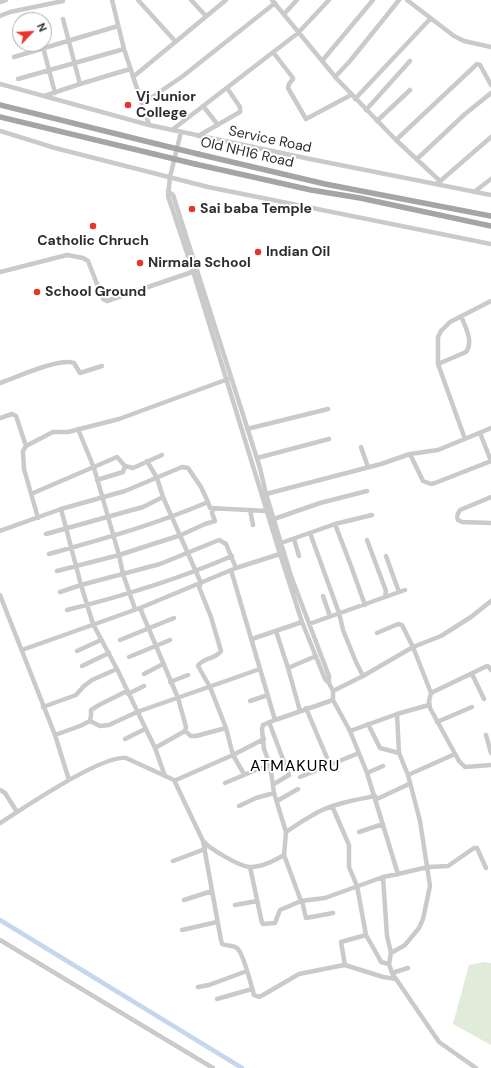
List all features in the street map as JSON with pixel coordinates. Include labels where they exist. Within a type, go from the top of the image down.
[{"type":"main road","name":"Old NH16 Road","points":[[0,105],[325,184],[491,216]]},
{"type":"main road","name":"Old NH16 Road","points":[[0,117],[311,190],[360,198],[491,226]]},
{"type":"street","points":[[0,2],[6,0]]},
{"type":"street","points":[[112,0],[130,69],[149,125]]},
{"type":"street","points":[[138,0],[175,41]]},
{"type":"street","points":[[191,0],[206,16]]},
{"type":"street","points":[[133,77],[226,0]]},
{"type":"street","points":[[284,14],[297,0]]},
{"type":"street","points":[[172,130],[298,33],[329,0]]},
{"type":"street","points":[[322,61],[372,0]]},
{"type":"street","points":[[335,77],[350,61],[399,0]]},
{"type":"street","points":[[407,0],[413,2],[430,19],[454,36],[464,41],[491,47]]},
{"type":"street","points":[[0,16],[10,12],[63,1]]},
{"type":"street","points":[[142,104],[183,76],[274,2],[298,33],[355,100],[417,159],[439,183],[491,137]]},
{"type":"street","points":[[63,19],[80,84]]},
{"type":"street","points":[[355,100],[430,19]]},
{"type":"street","points":[[52,45],[118,26]]},
{"type":"street","points":[[18,79],[124,48]]},
{"type":"street","points":[[14,57],[30,52]]},
{"type":"street","points":[[44,52],[55,93]]},
{"type":"street","points":[[273,52],[293,78],[288,84],[288,88],[306,119],[351,95]]},
{"type":"street","points":[[366,110],[410,61]]},
{"type":"street","points":[[396,140],[477,64],[480,65],[491,85]]},
{"type":"street","points":[[44,96],[130,69]]},
{"type":"street","name":"Service Road","points":[[0,84],[149,125],[310,159],[439,183],[491,195]]},
{"type":"street","points":[[198,136],[241,110],[227,88]]},
{"type":"street","points":[[377,120],[410,90]]},
{"type":"street","points":[[417,159],[465,114],[491,93]]},
{"type":"street","points":[[203,106],[218,125]]},
{"type":"street","points":[[0,131],[56,148],[225,190],[490,243],[491,249]]},
{"type":"street","points":[[181,132],[170,177],[168,196],[195,271],[229,379],[267,511],[329,676],[327,681]]},
{"type":"street","points":[[474,192],[491,179]]},
{"type":"street","points":[[0,272],[67,255],[83,258],[88,261],[104,299],[107,302],[195,271]]},
{"type":"street","points":[[465,439],[438,364],[438,337],[439,333],[450,322],[491,301]]},
{"type":"street","points":[[438,364],[466,352],[469,349],[469,340],[461,316]]},
{"type":"street","points":[[0,384],[45,366],[69,362],[74,363],[80,373],[102,366]]},
{"type":"street","points":[[229,379],[248,428],[281,542],[282,553],[302,622],[332,691],[333,700],[350,730],[367,773],[398,874]]},
{"type":"street","points":[[38,518],[24,469],[23,451],[26,446],[54,432],[68,432],[119,419],[229,379]]},
{"type":"street","points":[[248,428],[328,409]]},
{"type":"street","points":[[0,418],[12,414],[16,416],[26,446]]},
{"type":"street","points":[[266,494],[368,467],[410,454],[438,450],[491,428]]},
{"type":"street","points":[[78,429],[94,468],[123,574],[135,609]]},
{"type":"street","points":[[410,454],[423,481],[431,484],[445,480],[491,461],[480,433]]},
{"type":"street","points":[[256,458],[329,439]]},
{"type":"street","points":[[361,448],[368,467]]},
{"type":"street","points":[[31,494],[117,457],[125,466],[133,468],[162,455]]},
{"type":"street","points":[[147,461],[157,478],[163,497],[201,583],[199,587],[221,651],[217,655],[198,664],[198,666],[210,687],[226,728],[233,755],[244,774]]},
{"type":"street","points":[[97,480],[123,472],[125,466]]},
{"type":"street","points":[[0,531],[61,509],[125,491],[182,467],[188,468],[201,487],[210,508],[267,511]]},
{"type":"street","points":[[274,519],[367,490]]},
{"type":"street","points":[[46,534],[143,507],[163,497]]},
{"type":"street","points":[[491,497],[460,510],[457,514],[458,520],[462,522],[491,523]]},
{"type":"street","points":[[50,554],[113,536],[208,502]]},
{"type":"street","points":[[57,571],[119,555],[181,535],[215,521],[212,513],[213,508]]},
{"type":"street","points":[[61,509],[86,605],[93,624],[109,653],[127,693],[146,729],[155,748],[165,776]]},
{"type":"street","points":[[250,510],[253,525]]},
{"type":"street","points":[[281,542],[294,539],[335,524],[372,515]]},
{"type":"street","points":[[335,524],[365,606]]},
{"type":"street","points":[[310,533],[339,613],[343,630],[363,676]]},
{"type":"street","points":[[294,539],[299,556]]},
{"type":"street","points":[[60,592],[160,564],[219,540],[225,542],[232,556],[252,639],[275,720]]},
{"type":"street","points":[[367,540],[386,592],[385,597]]},
{"type":"street","points":[[22,650],[140,608],[234,569],[282,553]]},
{"type":"street","points":[[67,610],[196,572],[232,556]]},
{"type":"street","points":[[386,556],[399,592]]},
{"type":"street","points":[[309,624],[339,613],[365,606],[405,590]]},
{"type":"street","points":[[0,595],[55,735],[69,780]]},
{"type":"street","points":[[323,596],[330,616]]},
{"type":"street","points":[[332,691],[363,676],[413,647],[452,630],[491,601]]},
{"type":"street","points":[[140,608],[178,698],[186,727],[185,731]]},
{"type":"street","points":[[120,640],[174,618]]},
{"type":"street","points":[[252,639],[302,622]]},
{"type":"street","points":[[377,633],[398,624],[402,625],[413,647],[431,693],[429,705],[459,761],[465,767],[491,765]]},
{"type":"street","points":[[276,631],[300,711]]},
{"type":"street","points":[[77,651],[101,640]]},
{"type":"street","points":[[130,657],[170,640]]},
{"type":"street","points":[[82,666],[109,653]]},
{"type":"street","points":[[288,668],[316,656]]},
{"type":"street","points":[[144,674],[163,664]]},
{"type":"street","points":[[431,693],[486,666],[491,670]]},
{"type":"street","points":[[43,706],[76,695],[92,680],[117,669]]},
{"type":"street","points":[[90,721],[100,726],[109,725],[137,712],[260,669]]},
{"type":"street","points":[[472,674],[484,699]]},
{"type":"street","points":[[170,682],[188,675]]},
{"type":"street","points":[[55,735],[90,721],[92,716],[91,710],[98,705],[144,686]]},
{"type":"street","points":[[250,701],[268,695]]},
{"type":"street","points":[[333,700],[306,708],[263,725],[264,749],[270,765],[274,784],[274,793],[286,832],[284,854],[302,901],[306,918],[333,913]]},
{"type":"street","points":[[350,730],[429,705]]},
{"type":"street","points":[[437,722],[472,707]]},
{"type":"street","points":[[306,708],[330,765]]},
{"type":"street","points":[[391,953],[405,945],[422,924],[429,892],[428,867],[420,821],[408,775],[398,753],[397,714]]},
{"type":"street","points":[[269,722],[289,775],[274,784]]},
{"type":"street","points":[[368,724],[380,748],[398,753]]},
{"type":"street","points":[[185,731],[191,736],[196,736],[226,728]]},
{"type":"street","points":[[125,739],[146,729]]},
{"type":"street","points":[[155,748],[185,731]]},
{"type":"street","points":[[486,734],[491,753]]},
{"type":"street","points":[[0,823],[69,780],[109,760],[126,758],[174,780],[180,779],[233,755],[264,739]]},
{"type":"street","points":[[300,777],[359,753]]},
{"type":"street","points":[[408,775],[455,754]]},
{"type":"street","points":[[225,783],[244,774],[270,765]]},
{"type":"street","points":[[367,773],[382,766]]},
{"type":"street","points":[[174,780],[203,841],[222,944],[238,948],[242,955],[254,996],[259,997],[299,974],[345,966],[383,977],[396,978]]},
{"type":"street","points":[[286,832],[317,812],[332,806],[375,796],[377,799],[410,784]]},
{"type":"street","points":[[0,790],[6,793],[17,812]]},
{"type":"street","points":[[277,801],[298,790]]},
{"type":"street","points":[[239,806],[256,798],[274,793]]},
{"type":"street","points":[[332,806],[349,845],[349,867],[357,886],[366,935],[381,962],[389,964]]},
{"type":"street","points":[[359,832],[383,824]]},
{"type":"street","points":[[203,841],[208,847],[238,863],[250,867],[270,863],[284,854]]},
{"type":"street","points":[[250,867],[260,921],[263,924],[275,923],[280,910],[302,901],[325,898],[383,877],[428,867],[448,866],[475,847],[477,848],[486,868]]},
{"type":"street","points":[[173,861],[205,849]]},
{"type":"street","points":[[383,877],[387,936],[391,953],[389,964],[392,974],[439,1042],[476,1068]]},
{"type":"street","points":[[184,900],[212,891]]},
{"type":"street","points":[[235,905],[257,901]]},
{"type":"street","points":[[182,930],[217,922]]},
{"type":"street","points":[[345,966],[341,942],[366,935]]},
{"type":"street","points":[[0,940],[213,1068]]},
{"type":"street","points":[[392,974],[408,968]]},
{"type":"street","points":[[198,987],[209,985],[247,971]]},
{"type":"street","points":[[217,999],[252,989]]},
{"type":"green space","points":[[484,962],[491,963],[491,1045],[453,1024],[469,965]]},
{"type":"waterway","points":[[0,920],[242,1068]]},
{"type":"place","name":"Vj Junior College","points":[[128,105]]},
{"type":"place","name":"Sai baba Temple","points":[[192,209]]},
{"type":"place","name":"Catholic Chruch","points":[[93,226]]},
{"type":"place","name":"Indian Oil","points":[[258,252]]},
{"type":"place","name":"Nirmala School","points":[[140,263]]},
{"type":"place","name":"School Ground","points":[[37,292]]},
{"type":"district","name":"ATMAKURU","points":[[295,767]]}]
